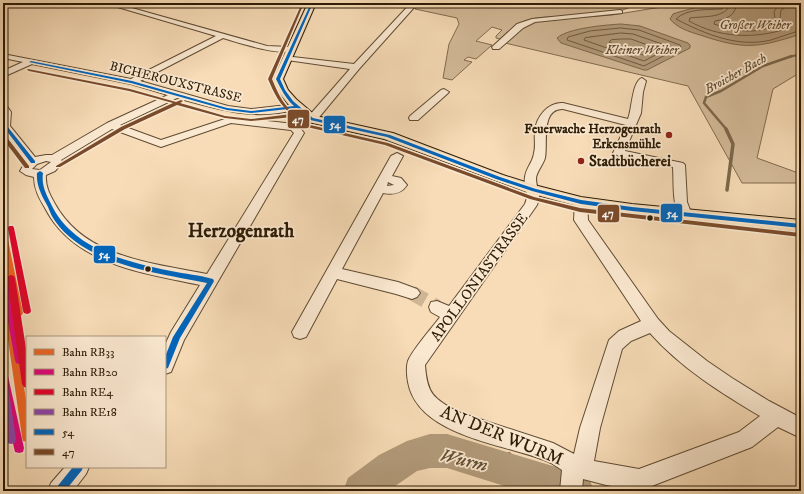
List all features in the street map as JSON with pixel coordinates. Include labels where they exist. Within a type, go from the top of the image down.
[{"type":"main road","points":[[312,3],[278,79],[296,107],[302,114],[312,119],[388,136],[498,178],[534,190],[581,202],[685,215],[801,226]]},
{"type":"street","points":[[107,3],[289,54],[356,67]]},
{"type":"street","points":[[312,119],[356,67],[414,3]]},
{"type":"street","points":[[496,47],[520,26],[534,20],[620,12]]},
{"type":"street","points":[[132,82],[223,35]]},
{"type":"street","name":"BICHEROUXSTRASSE","points":[[3,56],[132,82],[218,107],[237,110],[269,111],[296,107]]},
{"type":"street","points":[[3,74],[31,62]]},
{"type":"street","points":[[642,81],[638,92],[636,113],[619,153],[679,165],[681,202],[685,215]]},
{"type":"street","points":[[414,118],[444,92]]},
{"type":"street","points":[[36,168],[53,167],[57,162],[54,159],[111,125],[177,94]]},
{"type":"street","name":"APOLLONIASTRASSE","points":[[416,363],[531,205],[535,196],[531,175],[541,152],[539,133],[541,123],[553,107],[558,105],[568,106],[632,122]]},
{"type":"street","points":[[3,107],[6,112],[6,126],[36,168],[46,202],[57,223],[65,231],[98,253],[118,260],[211,281]]},
{"type":"street","points":[[111,125],[161,144],[231,120],[294,127],[299,133],[177,337],[166,364]]},
{"type":"street","points":[[300,332],[397,156]]},
{"type":"street","points":[[581,202],[582,220],[652,324],[661,334],[681,352],[718,379],[776,416],[801,428]]},
{"type":"street","points":[[332,272],[398,288],[412,293]]},
{"type":"street","points":[[437,307],[452,315]]},
{"type":"street","name":"AN DER WURM","points":[[574,475],[615,345],[625,336],[652,324]]},
{"type":"street","name":"AN DER WURM","points":[[416,363],[417,386],[428,403],[441,414],[480,430],[555,453],[574,475],[639,480],[745,440],[776,416]]},
{"type":"street","points":[[59,491],[78,468]]},
{"type":"shaded area","points":[[406,3],[639,3],[615,12],[536,18],[524,21],[500,39],[496,38],[496,36],[502,30],[492,27],[476,41],[492,45],[476,59],[468,57],[464,60],[472,62],[452,80],[443,78],[449,44],[459,24],[457,18],[415,9],[419,5]]},
{"type":"shaded area","points":[[686,3],[801,3],[801,72],[773,89],[757,158],[801,174],[801,183],[742,183],[688,86],[505,43],[529,23],[547,20],[612,15]]},
{"type":"water","name":"Großer Weiher","points":[[735,3],[801,3],[801,34],[762,44],[740,45],[715,40],[688,31],[676,25],[670,19],[673,14],[701,6]]},
{"type":"water","name":"Kleiner Weiher","points":[[621,24],[640,26],[688,43],[690,48],[647,70],[644,70],[561,43],[557,38],[578,29]]},
{"type":"waterway","name":"Broicher Bach","points":[[789,57],[801,54]]},
{"type":"waterway","name":"Broicher Bach","points":[[727,130],[704,103],[706,97],[721,91],[763,66],[789,57]]},
{"type":"waterway","name":"Broicher Bach","points":[[726,129],[733,144],[727,190]]},
{"type":"waterway","name":"Wurm","points":[[361,491],[399,462],[416,454],[428,451],[447,451],[576,491]]},
{"type":"waterway","name":"Broicher Bach","points":[[497,466],[509,455]]},
{"type":"tunnel","points":[[412,293],[437,307]]},
{"type":"rail line","name":"RE4","points":[[11,228],[27,311]]},
{"type":"rail line","name":"RB33","points":[[3,230],[19,313]]},
{"type":"rail line","name":"RB20","points":[[3,274],[19,360]]},
{"type":"rail line","name":"RE4","points":[[11,278],[26,377]]},
{"type":"rail line","name":"RB33","points":[[3,279],[26,430]]},
{"type":"rail line","name":"RB20","points":[[3,376],[19,448]]},
{"type":"rail line","name":"RE18","points":[[3,386],[11,439]]},
{"type":"transit line","name":"47","points":[[303,3],[270,79],[276,94],[285,107],[309,126],[386,144],[532,198],[580,210],[800,235]]},
{"type":"transit line","name":"54","points":[[312,3],[278,79],[283,90],[292,102],[312,119],[388,136],[498,178],[534,190],[581,202],[632,209],[801,226]]},
{"type":"transit line","name":"54","points":[[31,62],[132,82],[227,109],[251,112],[296,107]]},
{"type":"transit line","name":"47","points":[[29,70],[130,90],[225,117],[251,120],[297,115]]},
{"type":"transit line","name":"47","points":[[58,166],[123,128],[181,101]]},
{"type":"transit line","name":"54","points":[[3,107],[6,112],[5,126],[33,162]]},
{"type":"transit line","name":"47","points":[[3,136],[27,167]]},
{"type":"transit line","name":"54","points":[[40,173],[42,190],[58,221],[73,236],[90,247],[108,256],[149,269],[211,281]]},
{"type":"transit line","name":"54","points":[[166,364],[177,337],[211,281]]},
{"type":"transit line","name":"54","points":[[59,491],[78,468]]},
{"type":"place","name":"Feuerwache Herzogenrath Erkensmühle","points":[[669,135]]},
{"type":"place","name":"Stadtbücherei","points":[[581,161]]},
{"type":"district","name":"Herzogenrath","points":[[241,230]]}]
